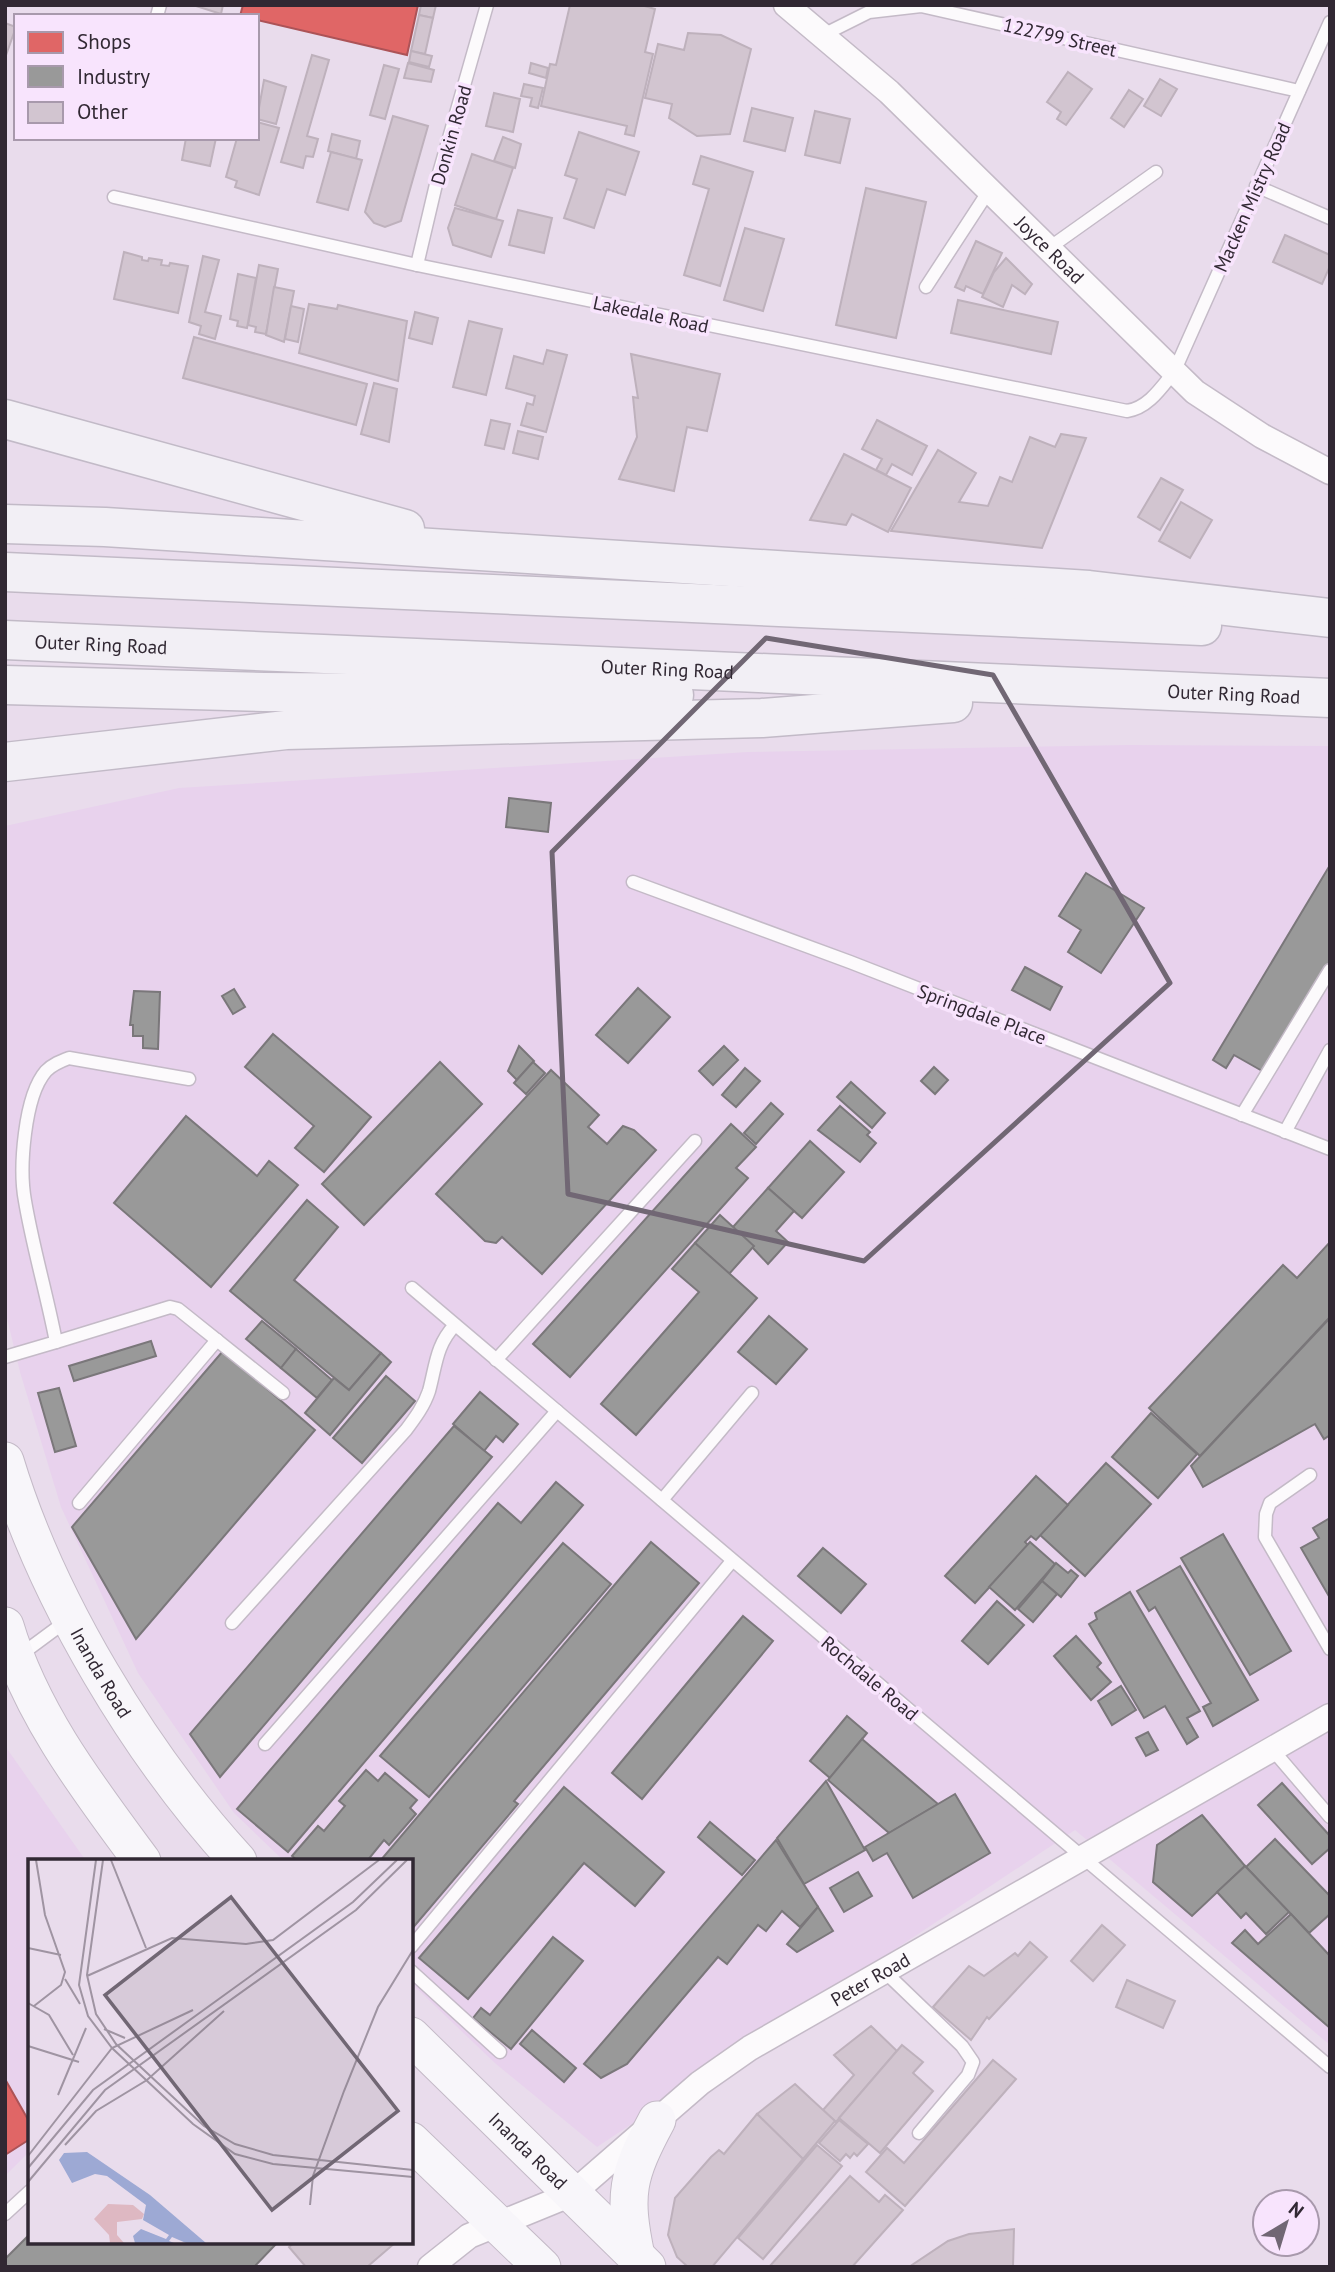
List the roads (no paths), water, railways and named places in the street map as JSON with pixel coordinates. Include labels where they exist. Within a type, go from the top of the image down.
[{"type":"highway","points":[[5,419],[374,522],[507,552]]},
{"type":"highway","points":[[5,524],[105,527],[1089,590],[1330,618]]},
{"type":"highway","points":[[5,572],[1168,625],[1330,627]]},
{"type":"highway","name":"Outer Ring Road","points":[[5,640],[1330,698]]},
{"type":"highway","points":[[5,685],[264,692],[616,693],[924,704]]},
{"type":"highway","points":[[5,762],[286,730],[762,718],[924,704],[1171,692]]},
{"type":"highway","points":[[5,772],[57,756]]},
{"type":"main road","name":"Inanda Road","points":[[5,1461],[40,1554],[72,1617],[139,1734],[197,1816],[235,1859]]},
{"type":"main road","points":[[8,1650],[42,1714],[96,1799],[141,1859]]},
{"type":"main road","name":"Inanda Road","points":[[413,2038],[641,2261]]},
{"type":"main road","points":[[641,2261],[628,2218],[628,2189],[635,2161],[657,2120]]},
{"type":"main road","points":[[413,2143],[542,2267]]},
{"type":"street","name":"Joyce Road","points":[[786,5],[823,35],[990,189],[1174,372],[1226,415],[1330,472]]},
{"type":"street","name":"Peter Road","points":[[430,2267],[469,2236],[572,2194],[700,2083],[750,2048],[1330,1716]]},
{"type":"lane","name":"Donkin Road","points":[[417,265],[437,180],[487,5]]},
{"type":"lane","name":"122799 Street","points":[[823,35],[870,9],[940,7],[1299,91]]},
{"type":"lane","name":"Macken Mistry Road","points":[[1174,372],[1330,22]]},
{"type":"lane","points":[[1049,248],[1156,172]]},
{"type":"lane","points":[[1256,186],[1330,218]]},
{"type":"lane","points":[[926,287],[990,189]]},
{"type":"lane","name":"Lakedale Road","points":[[114,197],[417,265],[1104,408],[1138,409],[1174,372]]},
{"type":"lane","name":"Springdale Place","points":[[634,882],[826,952],[1330,1149]]},
{"type":"lane","points":[[1242,1115],[1330,970]]},
{"type":"lane","points":[[1285,1132],[1330,1050]]},
{"type":"lane","points":[[56,1342],[25,1201],[22,1171],[34,1095],[41,1078],[56,1063],[69,1058],[190,1079]]},
{"type":"lane","points":[[496,1360],[695,1141]]},
{"type":"lane","name":"Rochdale Road","points":[[412,1288],[1330,2067]]},
{"type":"lane","points":[[5,1357],[170,1307],[178,1309],[283,1393]]},
{"type":"lane","points":[[232,1623],[421,1411],[436,1353],[443,1338],[456,1325]]},
{"type":"lane","points":[[79,1503],[217,1340]]},
{"type":"lane","points":[[662,1500],[752,1393]]},
{"type":"lane","points":[[265,1744],[557,1411]]},
{"type":"lane","points":[[1310,1475],[1270,1503],[1266,1514],[1265,1537],[1330,1649]]},
{"type":"lane","points":[[413,1945],[732,1561]]},
{"type":"lane","points":[[8,1650],[72,1617]]},
{"type":"lane","points":[[1272,1749],[1330,1817]]},
{"type":"lane","points":[[884,1971],[962,2046],[972,2062],[968,2075],[919,2133]]},
{"type":"lane","points":[[413,1973],[500,2052]]},
{"type":"lane","points":[[5,2214],[28,2193]]}]
